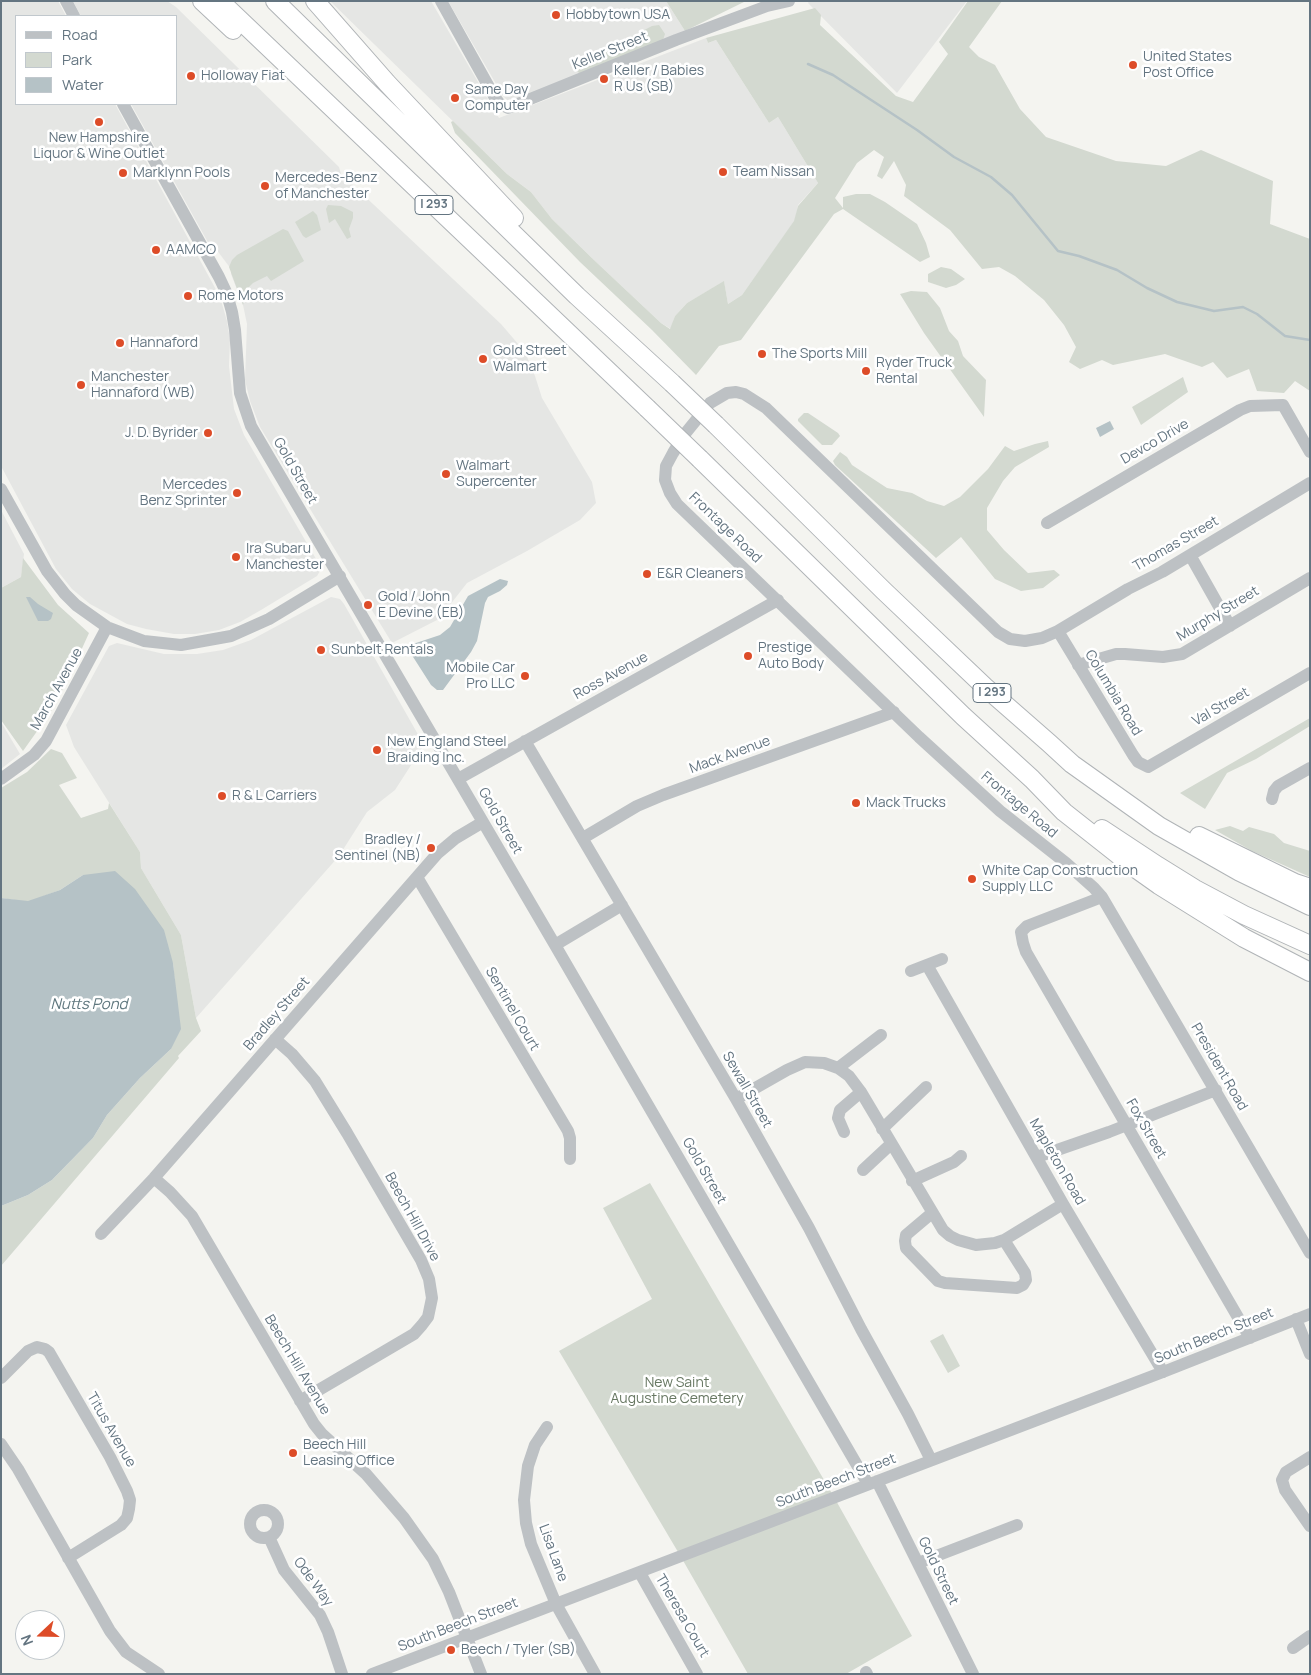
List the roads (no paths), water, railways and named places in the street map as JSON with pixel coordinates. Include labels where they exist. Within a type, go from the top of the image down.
[{"type":"highway","points":[[202,1],[421,204],[495,263]]},
{"type":"highway","name":"I 293","points":[[220,1],[700,459],[963,716],[1032,779],[1118,840],[1188,884],[1244,915],[1310,945]]},
{"type":"highway","name":"I 293","points":[[275,1],[570,289],[716,426],[984,687],[1072,764],[1159,826],[1240,872],[1310,906]]},
{"type":"highway","points":[[315,1],[387,83],[492,196],[614,318],[653,366]]},
{"type":"highway","points":[[1049,743],[1196,835],[1294,883],[1310,888]]},
{"type":"highway","points":[[1032,779],[1064,812],[1135,868],[1244,938],[1310,972]]},
{"type":"street","points":[[66,1],[73,15]]},
{"type":"street","name":"Keller Street","points":[[441,1],[500,104],[508,108],[676,40],[767,6],[789,1]]},
{"type":"street","name":"Gold Street","points":[[124,105],[227,294],[235,330],[240,393],[251,426],[872,1483],[918,1563],[973,1674]]},
{"type":"street","name":"Frontage Road","points":[[1058,631],[1042,638],[1025,641],[1010,639],[998,632],[766,408],[744,394],[736,392],[727,393],[710,403],[684,435],[666,466],[665,480],[677,504],[1000,811],[1066,863],[1102,897]]},
{"type":"street","name":"Devco Drive","points":[[1047,523],[1243,408],[1255,405],[1283,405],[1310,452]]},
{"type":"street","name":"Thomas Street","points":[[1058,631],[1310,483]]},
{"type":"street","points":[[1,489],[32,546],[55,583],[76,605],[107,627],[144,641],[169,645],[194,644],[231,636],[260,624],[340,576]]},
{"type":"street","points":[[1190,555],[1230,626]]},
{"type":"street","name":"Murphy Street","points":[[1078,665],[1106,656],[1125,654],[1172,657],[1190,650],[1310,578]]},
{"type":"street","name":"Ross Avenue","points":[[458,779],[778,600]]},
{"type":"street","name":"March Avenue","points":[[1,779],[34,756],[46,741],[107,627]]},
{"type":"street","name":"Columbia Road","points":[[1058,631],[1133,755],[1141,764],[1148,767]]},
{"type":"street","name":"Val Street","points":[[1148,767],[1310,673]]},
{"type":"street","name":"Mack Avenue","points":[[583,838],[637,806],[663,795],[894,712]]},
{"type":"street","name":"Sewall Street","points":[[525,741],[736,1099],[808,1228],[931,1460]]},
{"type":"street","points":[[1272,799],[1278,786],[1310,768]]},
{"type":"street","name":"Bradley Street","points":[[101,1234],[154,1178],[445,846],[482,822]]},
{"type":"street","name":"Sentinel Court","points":[[417,877],[568,1131],[570,1159]]},
{"type":"street","name":"Fox Street","points":[[1102,897],[1032,924],[1021,932],[1026,952],[1250,1338]]},
{"type":"street","name":"President Road","points":[[1102,897],[1310,1253]]},
{"type":"street","points":[[555,945],[622,905]]},
{"type":"street","points":[[911,970],[942,959]]},
{"type":"street","name":"Mapleton Road","points":[[927,965],[1063,1204],[1163,1372]]},
{"type":"street","points":[[838,1068],[881,1035]]},
{"type":"street","name":"Beech Hill Drive","points":[[275,1039],[292,1054],[315,1082],[347,1133],[421,1260],[432,1298],[428,1317],[414,1334],[300,1401]]},
{"type":"street","points":[[736,1099],[805,1062],[824,1062],[838,1068],[849,1076],[861,1092],[942,1230],[958,1240],[986,1245],[1004,1240],[1063,1204]]},
{"type":"street","points":[[882,1129],[926,1086]]},
{"type":"street","points":[[1036,1157],[1216,1090]]},
{"type":"street","points":[[844,1132],[838,1118],[840,1110],[861,1092]]},
{"type":"street","points":[[863,1170],[891,1144]]},
{"type":"street","points":[[912,1181],[954,1162],[961,1156]]},
{"type":"street","name":"Beech Hill Avenue","points":[[154,1178],[192,1216],[314,1424],[322,1434],[366,1474],[404,1518],[424,1546],[442,1575],[481,1674]]},
{"type":"street","points":[[932,1213],[906,1235],[905,1241],[906,1248],[938,1281],[1017,1288],[1023,1285],[1026,1280],[1025,1273],[1004,1240]]},
{"type":"street","name":"South Beech Street","points":[[372,1674],[388,1671],[467,1638],[1310,1314]]},
{"type":"street","points":[[1296,1320],[1310,1354]]},
{"type":"street","name":"Titus Avenue","points":[[1,1378],[28,1351],[37,1347],[49,1352],[110,1457],[127,1491],[130,1500],[129,1509],[127,1518],[122,1525],[68,1558]]},
{"type":"street","name":"Lisa Lane","points":[[547,1427],[535,1444],[528,1466],[524,1500],[526,1523],[531,1544],[556,1604]]},
{"type":"street","points":[[2,1449],[18,1468],[118,1644],[134,1659],[159,1674]]},
{"type":"street","points":[[1310,1457],[1286,1472],[1282,1480],[1285,1490],[1310,1526]]},
{"type":"street","points":[[918,1563],[1017,1525]]},
{"type":"street","name":"Ode Way","points":[[269,1537],[284,1570],[320,1615],[328,1632],[342,1674]]},
{"type":"street","name":"Theresa Court","points":[[640,1573],[697,1674]]},
{"type":"street","points":[[556,1604],[595,1674]]},
{"type":"street","points":[[1293,1648],[1310,1636]]},
{"type":"water","points":[[1110,421],[1114,429],[1100,437],[1096,428]]},
{"type":"water","points":[[500,579],[508,581],[507,585],[488,597],[477,641],[471,652],[443,690],[437,690],[431,685],[408,649],[410,645],[440,635],[450,627],[468,596]]},
{"type":"water","points":[[26,597],[30,597],[53,613],[51,619],[48,621],[38,621]]},
{"type":"water","name":"Nutts Pond","points":[[115,871],[135,889],[164,930],[173,963],[181,1029],[171,1049],[140,1078],[107,1115],[93,1138],[52,1180],[28,1195],[1,1206],[1,898],[28,901],[60,890],[83,875]]},
{"type":"waterway","points":[[808,64],[833,75],[917,130],[954,157],[991,177],[1012,195],[1058,251],[1079,256],[1117,270],[1147,288],[1177,302],[1214,311],[1243,307],[1257,314],[1285,336],[1310,340]]},
{"type":"place","name":"Hobbytown USA","points":[[556,15]]},
{"type":"place","name":"United States Post Office","points":[[1133,65]]},
{"type":"place","name":"Holloway Fiat","points":[[191,76]]},
{"type":"place","name":"Keller / Babies R Us (SB)","points":[[604,79]]},
{"type":"place","name":"Same Day Computer","points":[[455,98]]},
{"type":"place","name":"New Hampshire Liquor & Wine Outlet","points":[[99,122]]},
{"type":"place","name":"Team Nissan","points":[[723,172]]},
{"type":"place","name":"Marklynn Pools","points":[[123,173]]},
{"type":"place","name":"Mercedes-Benz of Manchester","points":[[265,186]]},
{"type":"place","name":"AAMCO","points":[[156,250]]},
{"type":"place","name":"Rome Motors","points":[[188,296]]},
{"type":"place","name":"Hannaford","points":[[120,343]]},
{"type":"place","name":"The Sports Mill","points":[[762,354]]},
{"type":"place","name":"Gold Street Walmart","points":[[483,359]]},
{"type":"place","name":"Ryder Truck Rental","points":[[866,371]]},
{"type":"place","name":"Manchester Hannaford (WB)","points":[[81,385]]},
{"type":"place","name":"J. D. Byrider","points":[[208,433]]},
{"type":"place","name":"Walmart Supercenter","points":[[446,474]]},
{"type":"place","name":"Mercedes Benz Sprinter","points":[[237,493]]},
{"type":"place","name":"Ira Subaru Manchester","points":[[236,557]]},
{"type":"place","name":"E&R Cleaners","points":[[647,574]]},
{"type":"place","name":"Gold / John E Devine (EB)","points":[[368,605]]},
{"type":"place","name":"Sunbelt Rentals","points":[[321,650]]},
{"type":"place","name":"Prestige Auto Body","points":[[748,656]]},
{"type":"place","name":"Mobile Car Pro LLC","points":[[525,676]]},
{"type":"place","name":"New England Steel Braiding Inc.","points":[[377,750]]},
{"type":"place","name":"R & L Carriers","points":[[222,796]]},
{"type":"place","name":"Mack Trucks","points":[[856,803]]},
{"type":"place","name":"Bradley / Sentinel (NB)","points":[[431,848]]},
{"type":"place","name":"White Cap Construction Supply LLC","points":[[972,879]]},
{"type":"place","name":"Beech Hill Leasing Office","points":[[293,1453]]},
{"type":"place","name":"Beech / Tyler (SB)","points":[[451,1650]]},
{"type":"park label","name":"New Saint Augustine Cemetery","points":[[677,1392]]}]
